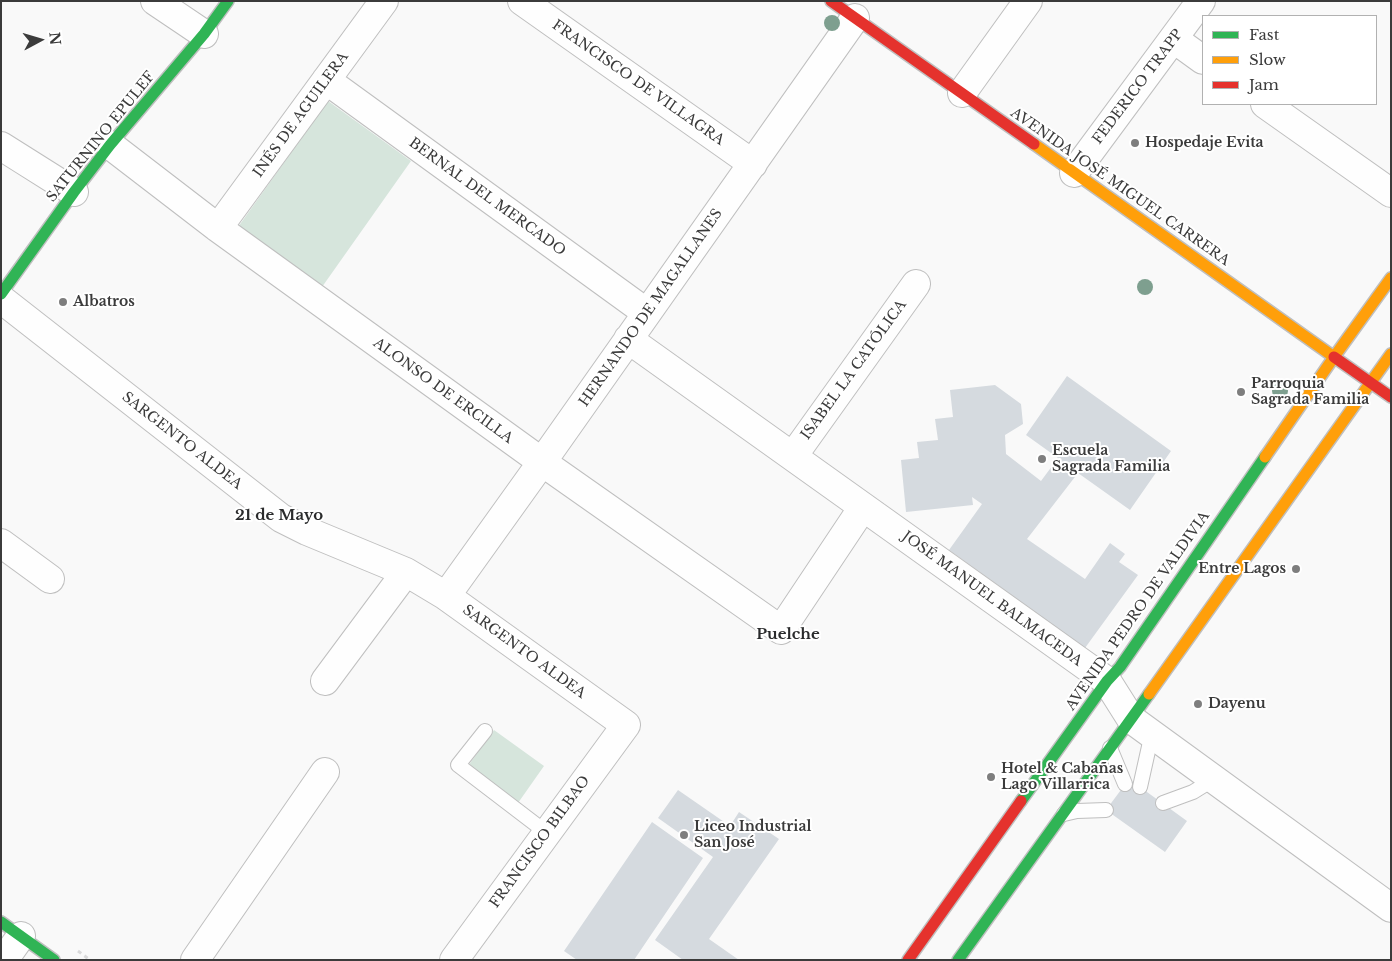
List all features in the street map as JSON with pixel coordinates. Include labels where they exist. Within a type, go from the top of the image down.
[{"type":"main road","name":"SATURNINO EPULEF","points":[[1,294],[110,145],[204,34],[228,1]]},
{"type":"main road","name":"AVENIDA JOSÉ MIGUEL CARRERA","points":[[831,1],[1391,398]]},
{"type":"main road","name":"AVENIDA PEDRO DE VALDIVIA","points":[[908,960],[1107,681],[1125,659],[1334,357],[1391,278]]},
{"type":"main road","points":[[958,960],[1110,748],[1142,726],[1391,354]]},
{"type":"main road","points":[[11,929],[54,960]]},
{"type":"street","points":[[155,1],[204,34]]},
{"type":"street","name":"INÉS DE AGUILERA","points":[[218,228],[384,1]]},
{"type":"street","name":"FRANCISCO DE VILLAGRA","points":[[522,1],[753,164]]},
{"type":"street","points":[[962,93],[1028,1]]},
{"type":"street","name":"FEDERICO TRAPP","points":[[1074,173],[1201,1]]},
{"type":"street","name":"HERNANDO DE MAGALLANES","points":[[446,596],[855,18]]},
{"type":"street","points":[[1174,39],[1202,59]]},
{"type":"street","name":"BERNAL DEL MERCADO","points":[[326,80],[647,313]]},
{"type":"street","points":[[1266,105],[1391,193]]},
{"type":"street","name":"ALONSO DE ERCILLA","points":[[110,145],[218,228],[542,462],[781,630],[863,506]]},
{"type":"street","points":[[1,146],[74,192]]},
{"type":"street","name":"ISABEL LA CATÓLICA","points":[[793,456],[916,284]]},
{"type":"street","name":"SARGENTO ALDEA","points":[[1,299],[281,518],[307,531],[406,572],[446,596],[626,725]]},
{"type":"street","name":"JOSÉ MANUEL BALMACEDA","points":[[628,339],[1107,681],[1142,726],[1391,908]]},
{"type":"street","points":[[1,543],[50,578]]},
{"type":"street","points":[[326,681],[406,572]]},
{"type":"street","name":"FRANCISCO BILBAO","points":[[454,960],[626,725]]},
{"type":"street","points":[[195,960],[325,772]]},
{"type":"street","points":[[4,960],[11,929]]},
{"type":"lane","points":[[1140,787],[1142,726]]},
{"type":"lane","points":[[484,731],[458,765],[546,833]]},
{"type":"lane","points":[[1110,748],[1125,784]]},
{"type":"lane","points":[[1163,803],[1193,792],[1214,779]]},
{"type":"lane","points":[[1063,814],[1077,811],[1106,810]]},
{"type":"shaded area","points":[[328,101],[411,161],[322,287],[238,227]]},
{"type":"shaded area","points":[[494,730],[544,766],[518,803],[468,766]]},
{"type":"building","points":[[1067,376],[1171,451],[1130,510],[1078,473],[1027,539],[1085,579],[1110,543],[1125,554],[1119,562],[1138,575],[1085,648],[949,550],[982,504],[972,497],[973,505],[906,512],[901,460],[919,458],[917,442],[938,440],[935,419],[953,417],[950,390],[995,385],[1021,404],[1023,424],[1005,435],[1006,454],[1041,481],[1058,458],[1026,435]]},
{"type":"building","points":[[1129,779],[1187,821],[1165,852],[1106,810]]},
{"type":"building","points":[[678,790],[730,826],[739,812],[779,839],[709,939],[739,960],[683,960],[655,940],[713,857],[658,818]]},
{"type":"building","points":[[652,822],[703,858],[634,960],[577,960],[564,951]]},
{"type":"traffic: fast","points":[[1,294],[110,145],[204,34],[228,1]]},
{"type":"traffic: fast","points":[[1021,801],[1107,681],[1120,667],[1265,457]]},
{"type":"traffic: fast","points":[[958,960],[1149,694]]},
{"type":"traffic: fast","points":[[1,922],[54,960]]},
{"type":"traffic: slow","points":[[1034,144],[1334,357]]},
{"type":"traffic: slow","points":[[1265,457],[1391,278]]},
{"type":"traffic: slow","points":[[1149,694],[1391,354]]},
{"type":"traffic: jam","points":[[831,1],[1034,144]]},
{"type":"traffic: jam","points":[[1334,357],[1391,397]]},
{"type":"traffic: jam","points":[[908,960],[1021,801]]},
{"type":"place","name":"Hospedaje Evita","points":[[1135,143]]},
{"type":"place","name":"Albatros","points":[[63,302]]},
{"type":"place","name":"Parroquia Sagrada Familia","points":[[1241,392]]},
{"type":"place","name":"Escuela Sagrada Familia","points":[[1042,459]]},
{"type":"place","name":"Entre Lagos","points":[[1296,569]]},
{"type":"place","name":"Dayenu","points":[[1198,704]]},
{"type":"place","name":"Hotel & Cabañas Lago Villarrica","points":[[991,777]]},
{"type":"place","name":"Liceo Industrial San José","points":[[684,835]]},
{"type":"district","name":"21 de Mayo","points":[[279,516]]},
{"type":"district","name":"Puelche","points":[[788,635]]}]
